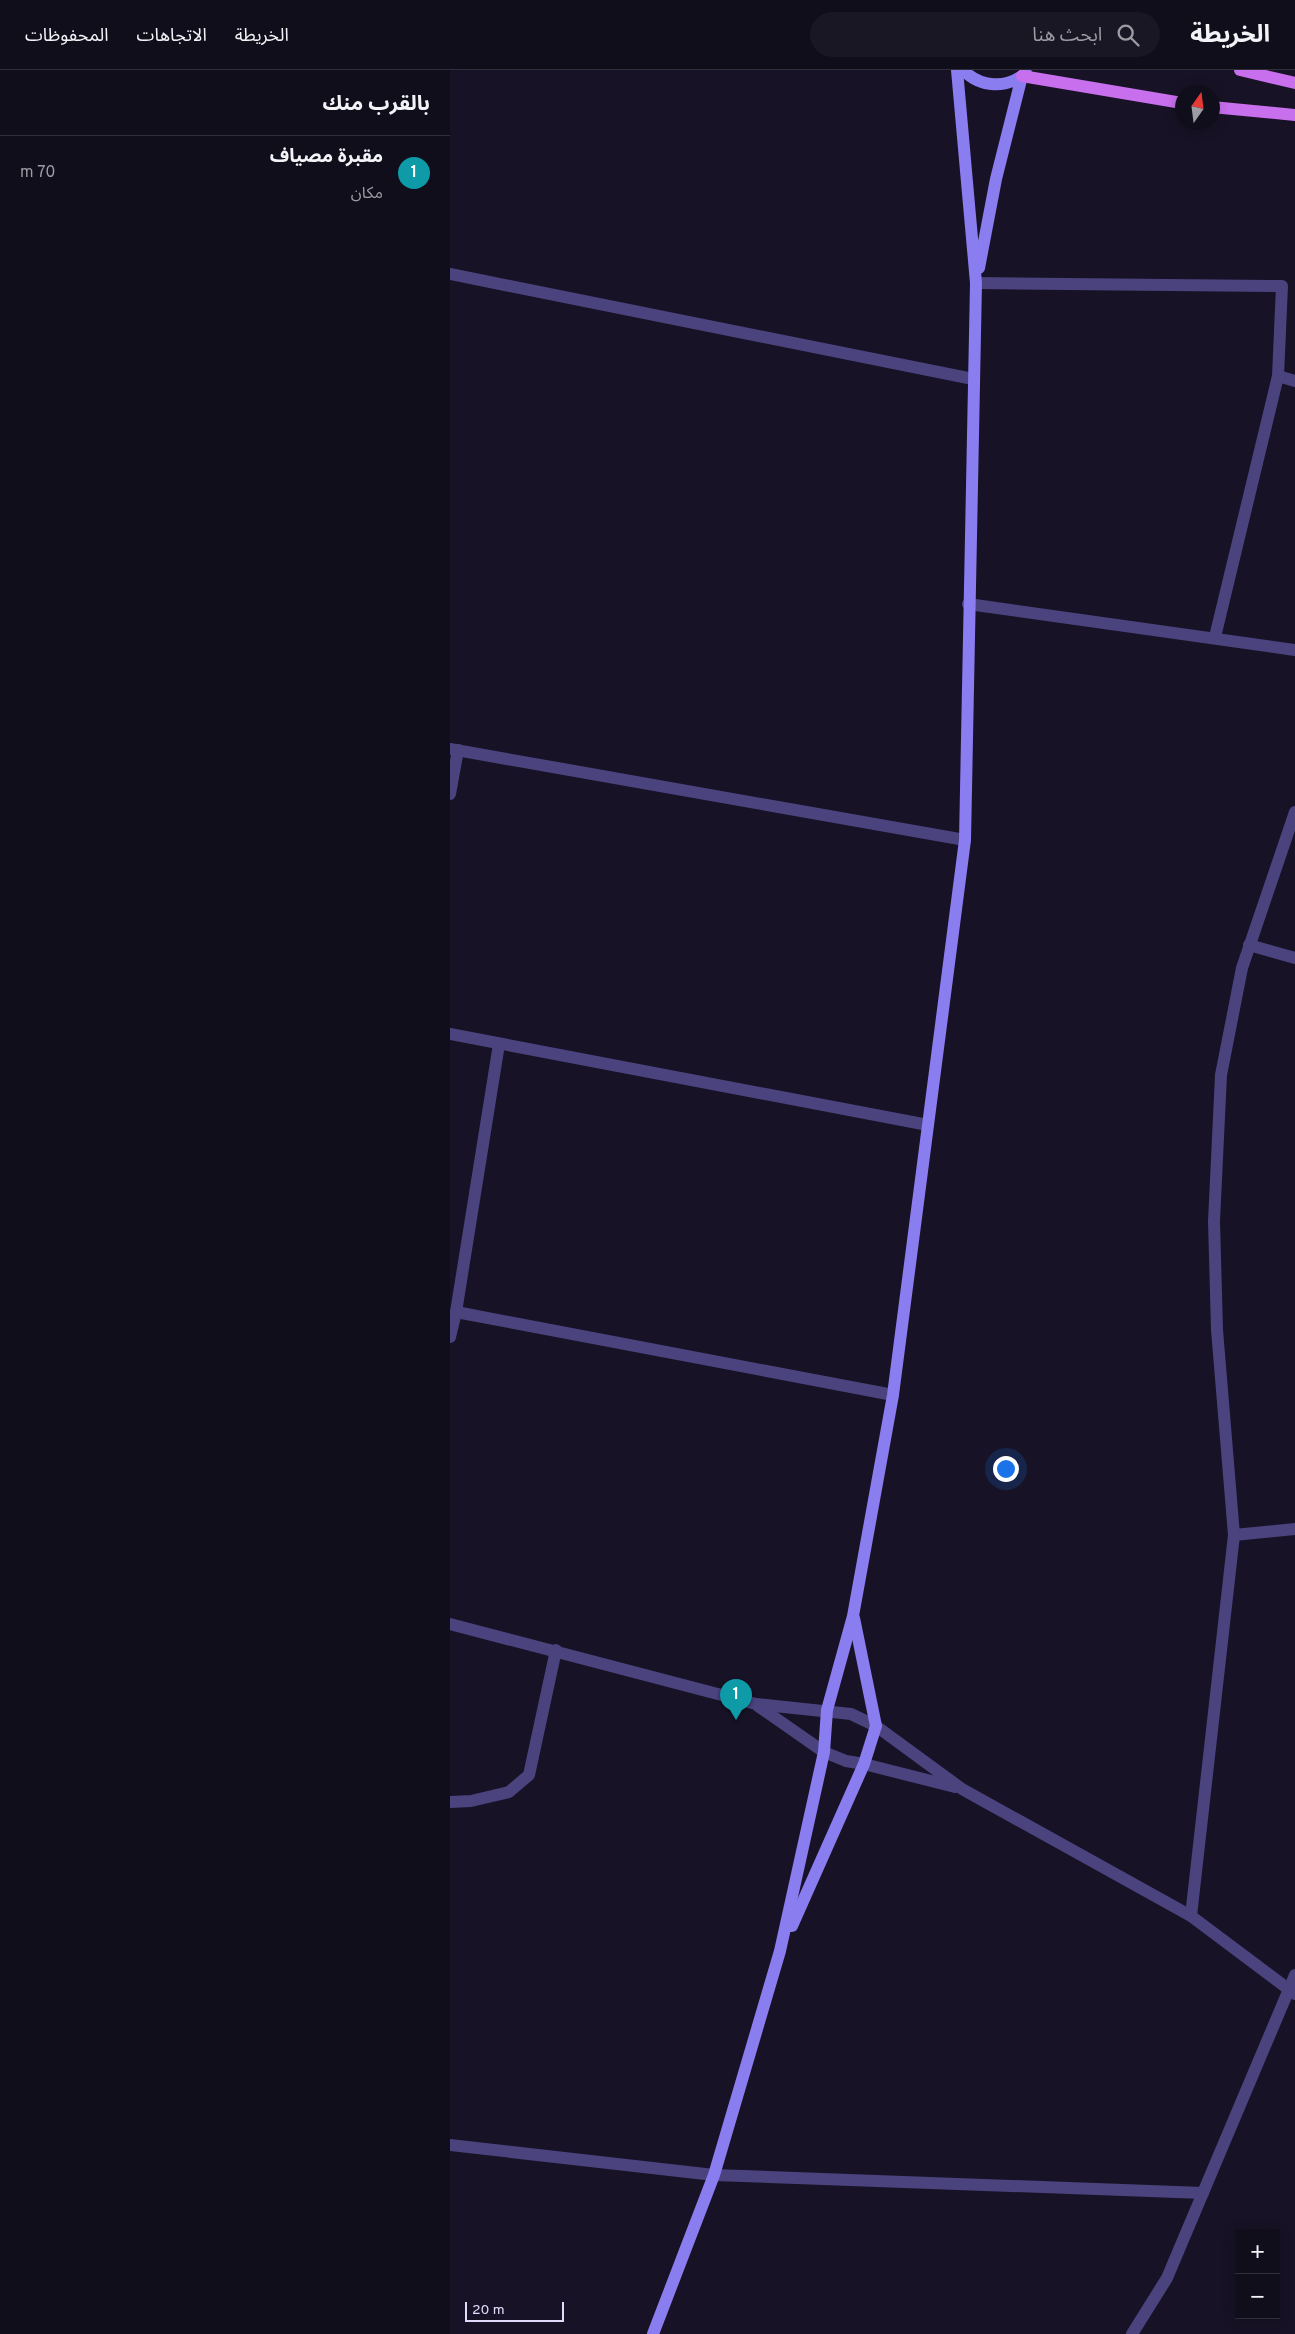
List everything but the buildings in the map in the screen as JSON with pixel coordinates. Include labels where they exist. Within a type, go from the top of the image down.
[{"type":"main road","points":[[653,2334],[714,2176],[780,1951],[824,1752],[828,1710],[853,1616],[893,1395],[965,840],[968,604],[976,283],[957,70]]},
{"type":"main road","points":[[963,70],[975,80],[988,85],[1002,85],[1015,81],[1025,73],[1175,102]]},
{"type":"main road","points":[[1240,70],[1295,83]]},
{"type":"main road","points":[[976,283],[996,179],[1025,73]]},
{"type":"main road","points":[[1220,108],[1295,116]]},
{"type":"main road","points":[[780,1951],[864,1764],[876,1726],[853,1616]]},
{"type":"street","points":[[450,274],[974,379]]},
{"type":"street","points":[[976,283],[1282,286],[1278,376],[1215,637]]},
{"type":"street","points":[[1278,376],[1295,381]]},
{"type":"street","points":[[968,604],[1215,637],[1295,650]]},
{"type":"street","points":[[450,794],[454,750],[965,840]]},
{"type":"street","points":[[1191,1916],[1234,1535],[1217,1330],[1214,1221],[1221,1075],[1242,968],[1295,812]]},
{"type":"street","points":[[1249,945],[1295,958]]},
{"type":"street","points":[[450,1034],[928,1125]]},
{"type":"street","points":[[450,1337],[456,1312],[499,1044]]},
{"type":"street","points":[[456,1312],[893,1395]]},
{"type":"street","points":[[1234,1535],[1295,1529]]},
{"type":"street","points":[[450,1624],[556,1650],[756,1704],[800,1710],[828,1710],[851,1714],[876,1726],[962,1789],[1191,1916],[1292,1992]]},
{"type":"street","points":[[450,1802],[471,1801],[509,1792],[528,1775],[556,1650]]},
{"type":"street","points":[[756,1704],[824,1752],[846,1761],[962,1789]]},
{"type":"street","points":[[1132,2334],[1167,2278],[1292,1992],[1295,1975]]},
{"type":"street","points":[[450,2145],[714,2176],[1203,2192]]},
{"type":"place","name":"مقبرة مصياف","points":[[736,1720]]}]
